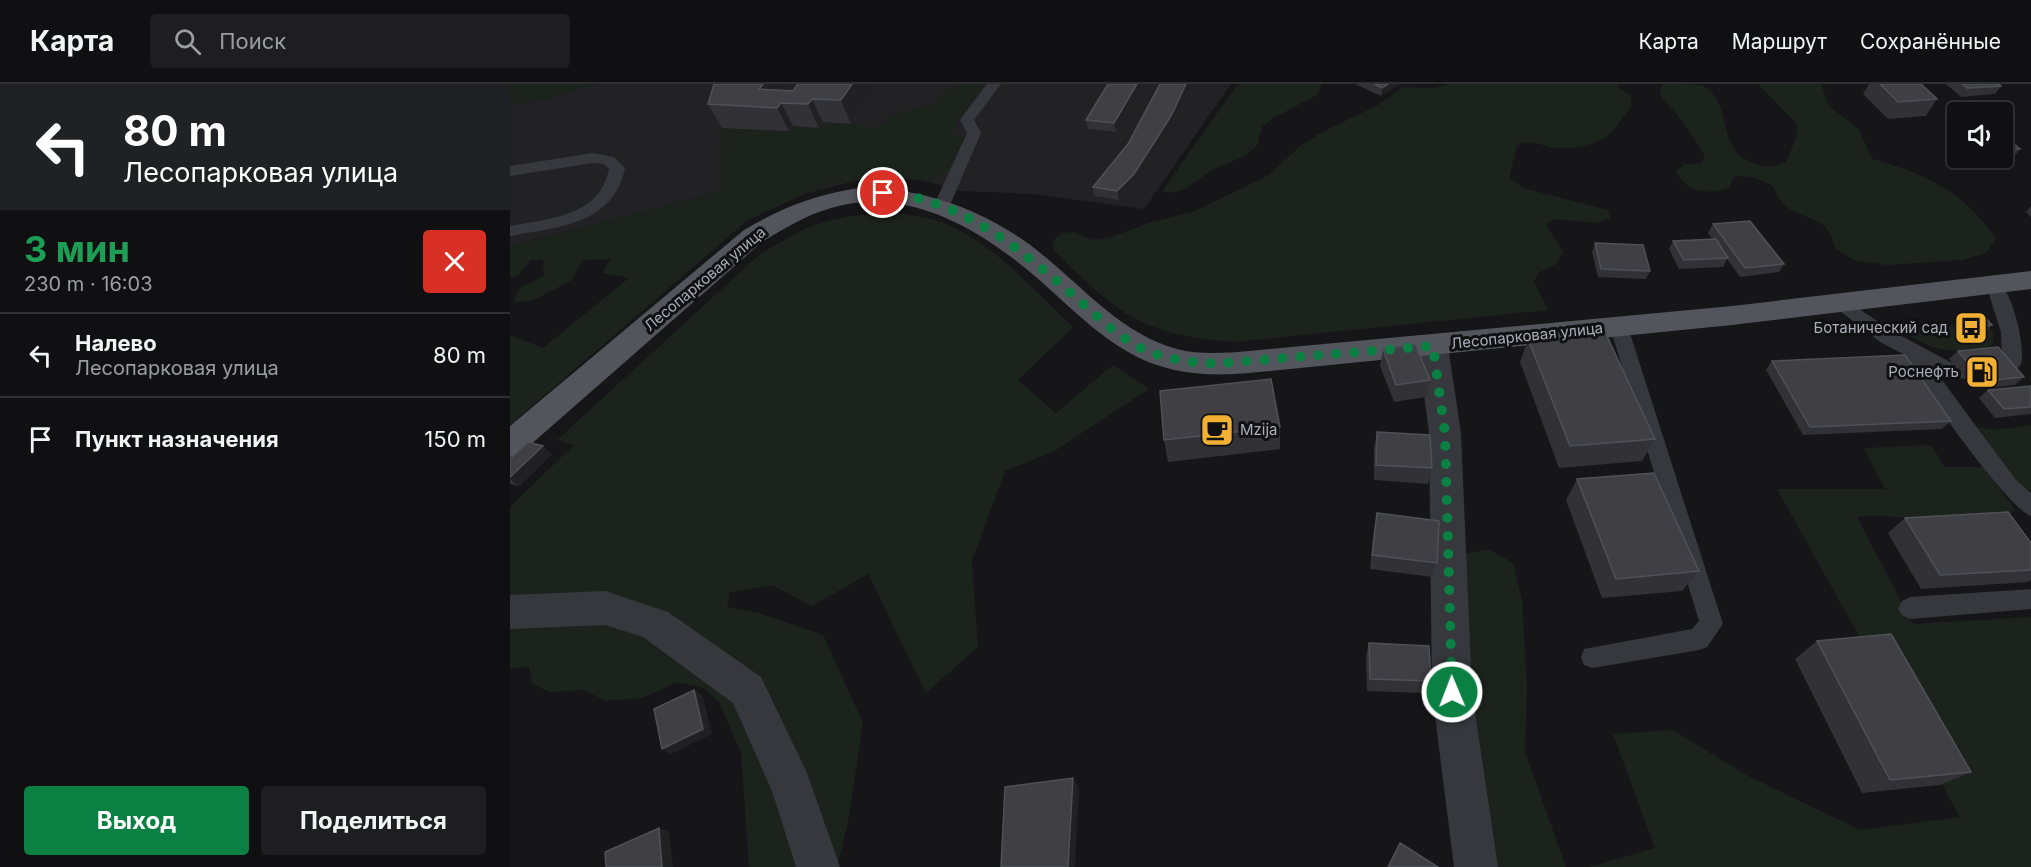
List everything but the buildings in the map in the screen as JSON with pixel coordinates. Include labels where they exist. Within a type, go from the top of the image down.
[{"type":"main road","name":"Лесопарковая улица","points":[[510,444],[753,237],[788,214],[827,201],[863,194],[902,195],[942,205],[1009,242],[1118,334],[1147,351],[1202,364],[1433,346],[1841,305],[2031,280]]},
{"type":"street","points":[[1433,346],[1445,433],[1452,692],[1476,867]]},
{"type":"street","points":[[510,612],[604,608],[625,614],[655,624],[747,690],[792,788],[818,867]]},
{"type":"lane","points":[[942,205],[974,133],[967,120],[994,84]]},
{"type":"lane","points":[[510,171],[593,158],[609,160],[617,168],[608,199],[594,209],[510,231]]},
{"type":"lane","points":[[1841,305],[1910,350],[1947,369],[1963,373],[2007,367],[2013,361],[2007,311],[1995,285]]},
{"type":"lane","points":[[1593,657],[1699,639],[1711,624],[1707,604],[1620,327]]},
{"type":"lane","points":[[1910,350],[2015,493],[2031,507]]},
{"type":"lane","points":[[1910,608],[2031,599]]},
{"type":"shaded area","points":[[510,84],[1231,84],[1144,209],[1033,194],[962,191],[916,179],[862,179],[807,193],[720,192],[510,246]]},
{"type":"shaded area","points":[[510,84],[603,84],[534,102],[510,103]]},
{"type":"shaded area","points":[[962,84],[984,84],[953,129],[954,135],[969,137],[953,169],[945,171],[939,179],[930,181],[889,177],[833,184],[807,193],[748,220],[510,425],[510,335],[543,348],[629,278],[602,273],[611,259],[582,260],[572,280],[532,301],[514,302],[520,288],[544,276],[543,260],[531,260],[517,276],[510,278],[510,246],[720,192],[722,128],[789,131],[793,126],[819,128],[823,122],[872,127],[882,124],[895,113],[935,104],[945,90],[959,87]]},
{"type":"shaded area","points":[[1238,84],[1322,84],[1317,95],[1275,117],[1262,127],[1257,146],[1243,157],[1214,169],[1185,189],[1171,193],[1162,191]]},
{"type":"shaded area","points":[[1449,84],[1619,84],[1619,88],[1631,96],[1631,107],[1603,139],[1564,149],[1531,143],[1517,146],[1509,177],[1523,188],[1608,210],[1610,218],[1598,223],[1553,219],[1546,225],[1563,251],[1556,264],[1538,273],[1534,282],[1548,310],[1234,342],[1175,334],[1134,318],[1098,292],[1055,252],[1052,241],[1062,233],[1073,232],[1092,240],[1108,238],[1149,223],[1193,212],[1269,175],[1300,146],[1378,105],[1403,87],[1434,88]]},
{"type":"shaded area","points":[[1664,84],[1701,85],[1711,92],[1718,101],[1733,146],[1740,155],[1751,162],[1769,166],[1786,162],[1797,136],[1796,123],[1758,84],[1821,84],[1829,106],[1859,130],[1872,159],[1910,171],[1942,187],[1971,208],[1996,239],[1986,253],[1962,260],[1887,265],[1853,260],[1835,248],[1831,235],[1824,226],[1788,208],[1773,186],[1749,177],[1739,176],[1734,177],[1729,188],[1706,192],[1693,188],[1686,184],[1676,172],[1684,164],[1702,163],[1705,156],[1683,122],[1660,95],[1661,86]]},
{"type":"shaded area","points":[[895,213],[936,220],[967,234],[1015,271],[1073,327],[1018,380],[1056,413],[1113,365],[1149,389],[1053,452],[1005,471],[972,561],[978,647],[926,693],[868,574],[812,606],[772,585],[730,592],[727,607],[758,613],[823,635],[863,723],[848,822],[837,867],[749,867],[741,752],[719,702],[704,688],[677,682],[642,698],[606,701],[584,690],[550,692],[532,684],[529,666],[510,669],[510,507],[574,445],[557,440],[760,254],[806,228],[828,221],[850,216]]},
{"type":"shaded area","points":[[1986,322],[1993,333],[1994,341],[1990,347],[1945,350],[1928,345],[1904,333]]},
{"type":"shaded area","points":[[2031,425],[2031,491],[2014,480],[1978,427],[1994,430]]},
{"type":"shaded area","points":[[1931,445],[1945,467],[1983,467],[2016,511],[1999,517],[1960,520],[1857,517],[1913,624],[2031,617],[2031,867],[1589,867],[1655,848],[1613,734],[1672,730],[1748,776],[1860,830],[1960,817],[1777,489],[1885,489],[1864,448]]},
{"type":"shaded area","points":[[1489,549],[1513,563],[1522,600],[1527,688],[1525,752],[1566,867],[1484,867],[1459,555]]},
{"type":"place","name":"Ботанический сад","points":[[1971,328]]},
{"type":"place","name":"Роснефть","points":[[1982,372]]},
{"type":"place","name":"Mzija","points":[[1217,430]]},
{"type":"route","points":[[883,193],[912,197],[942,205],[995,233],[1024,253],[1118,334],[1147,351],[1164,356],[1202,364],[1318,357],[1433,346],[1445,433],[1452,692]]}]
